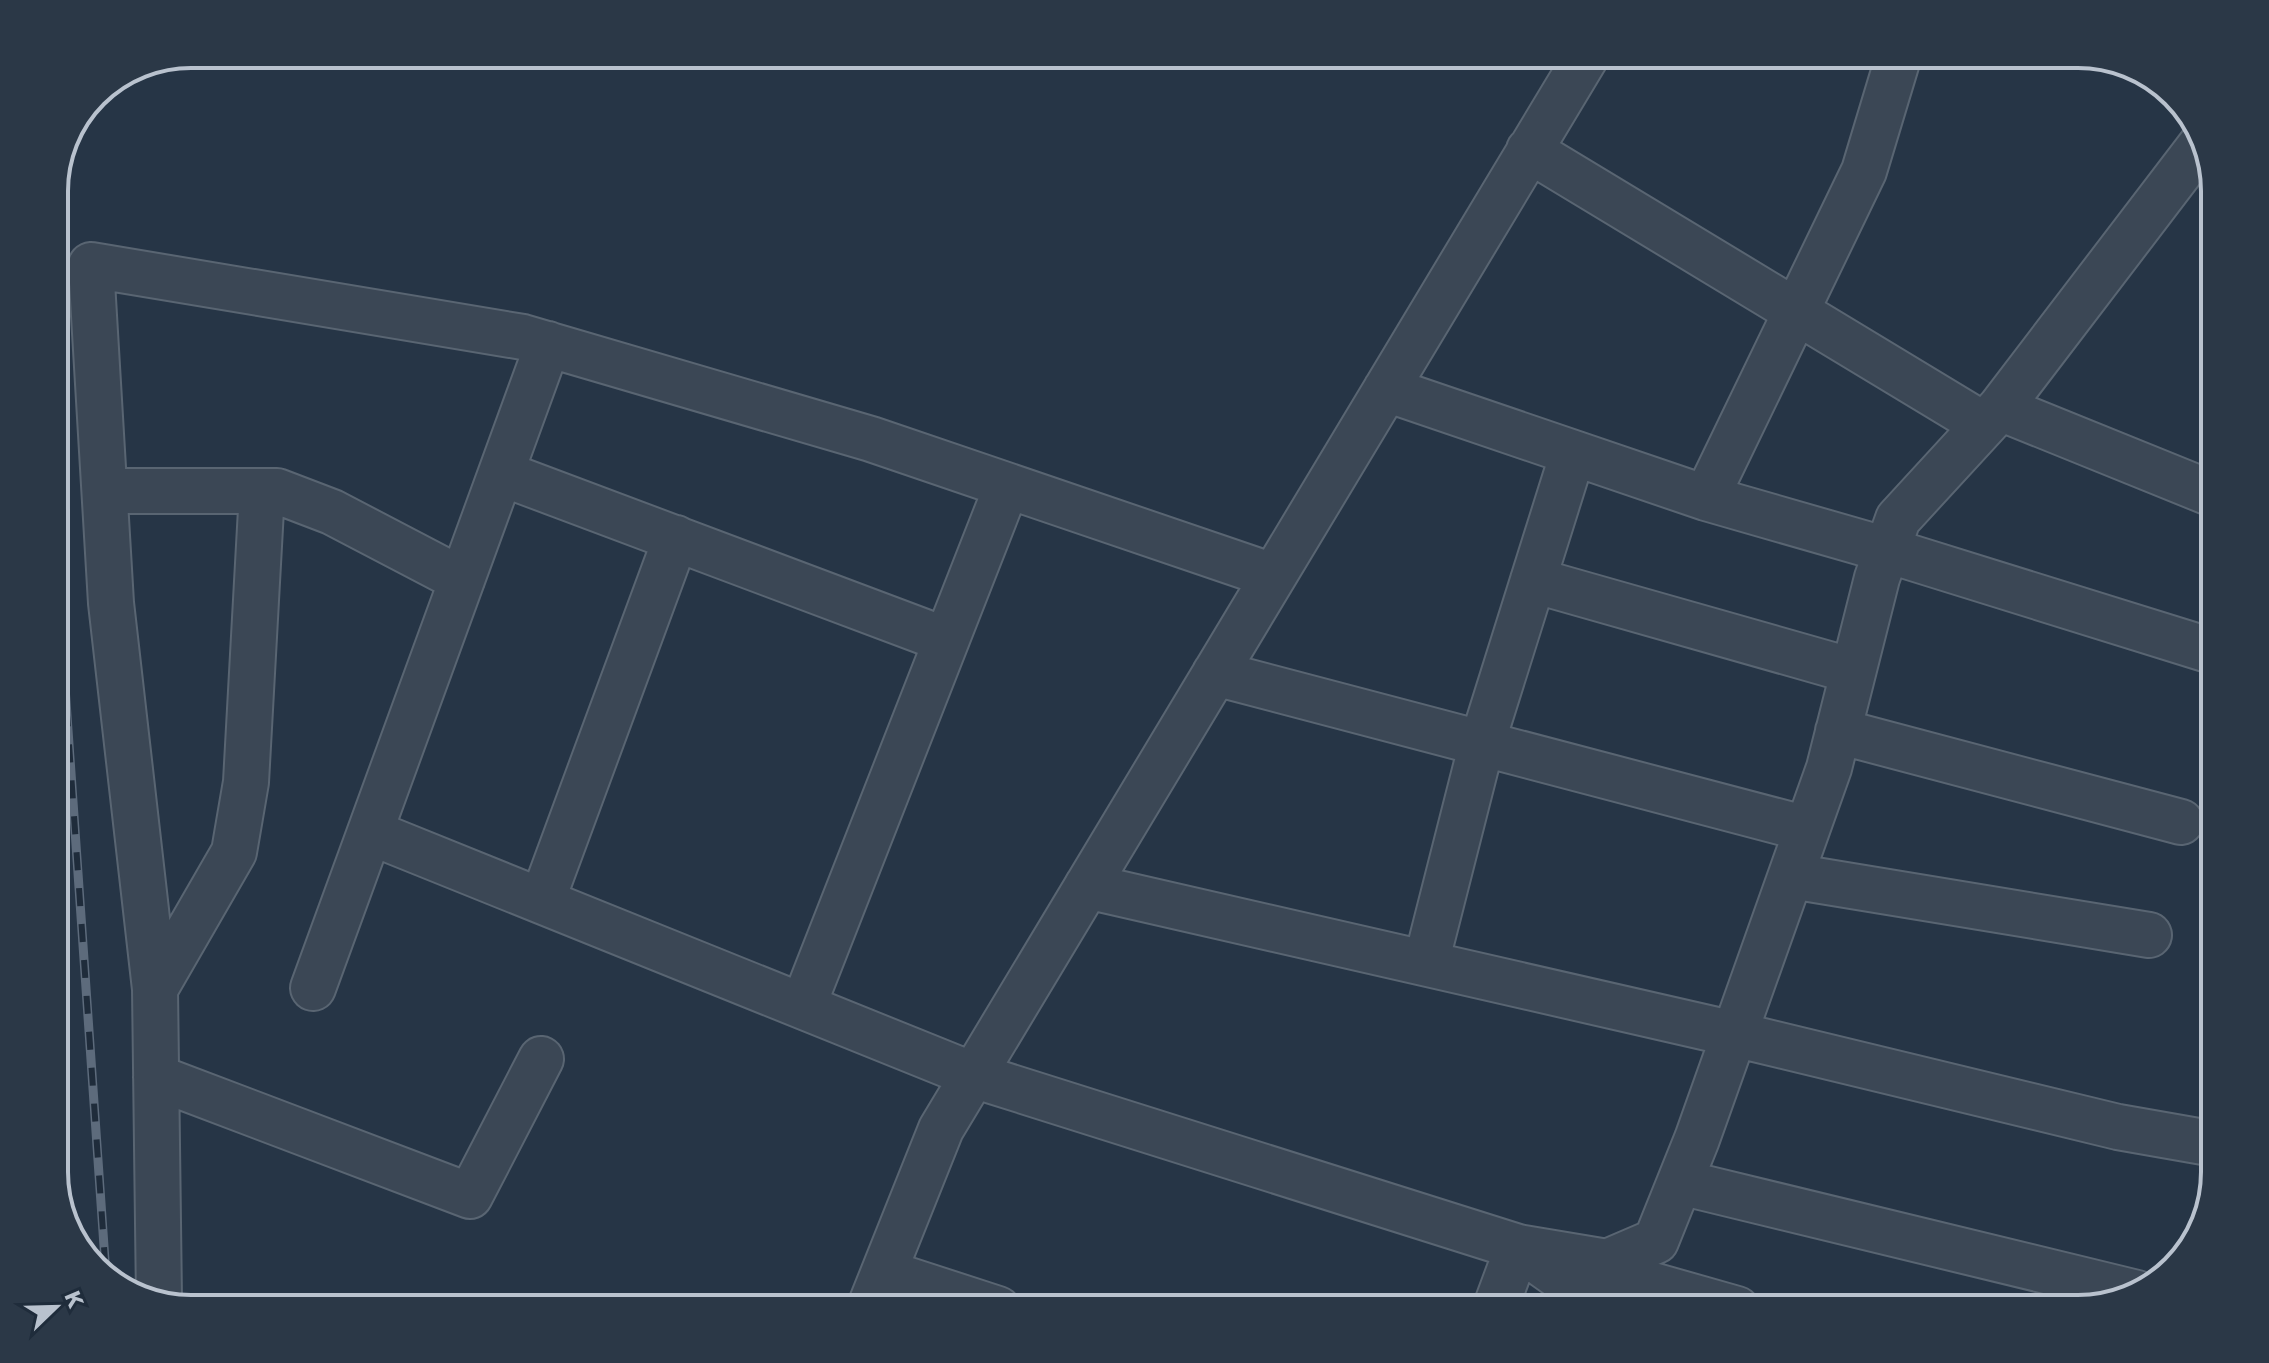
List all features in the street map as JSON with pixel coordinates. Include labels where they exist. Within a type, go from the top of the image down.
[{"type":"street","points":[[908,1295],[876,1290],[941,1129],[1579,68]]},
{"type":"street","points":[[1706,498],[1864,171],[1895,68]]},
{"type":"street","points":[[1529,150],[1797,310],[1992,416],[2201,490]]},
{"type":"street","points":[[1518,1247],[1607,1262],[1656,1241],[1807,829],[1898,519],[1992,416],[2195,153]]},
{"type":"street","points":[[159,1291],[155,989],[111,603],[91,265],[548,344],[871,439],[1273,576]]},
{"type":"street","points":[[313,988],[548,344]]},
{"type":"street","points":[[1386,389],[1706,498],[1887,550],[2201,648]]},
{"type":"street","points":[[1426,963],[1482,743],[1573,453]]},
{"type":"street","points":[[501,473],[946,640]]},
{"type":"street","points":[[803,1006],[1007,486]]},
{"type":"street","points":[[105,491],[277,491],[332,512],[462,580]]},
{"type":"street","points":[[155,989],[234,852],[246,782],[262,491]]},
{"type":"street","points":[[542,901],[676,538]]},
{"type":"street","points":[[1533,580],[1853,671]]},
{"type":"street","points":[[1215,673],[1807,829]]},
{"type":"street","points":[[1838,731],[2181,822]]},
{"type":"street","points":[[370,832],[973,1075],[1518,1247],[1688,1295]]},
{"type":"street","points":[[1791,876],[2149,935]]},
{"type":"street","points":[[1087,886],[1734,1034],[2118,1127],[2201,1142]]},
{"type":"street","points":[[156,1077],[470,1196],[541,1059]]},
{"type":"street","points":[[1680,1182],[2118,1288]]},
{"type":"street","points":[[1500,1295],[1518,1247]]},
{"type":"street","points":[[1518,1247],[1585,1295]]},
{"type":"railway","points":[[68,730],[105,1260]]}]
